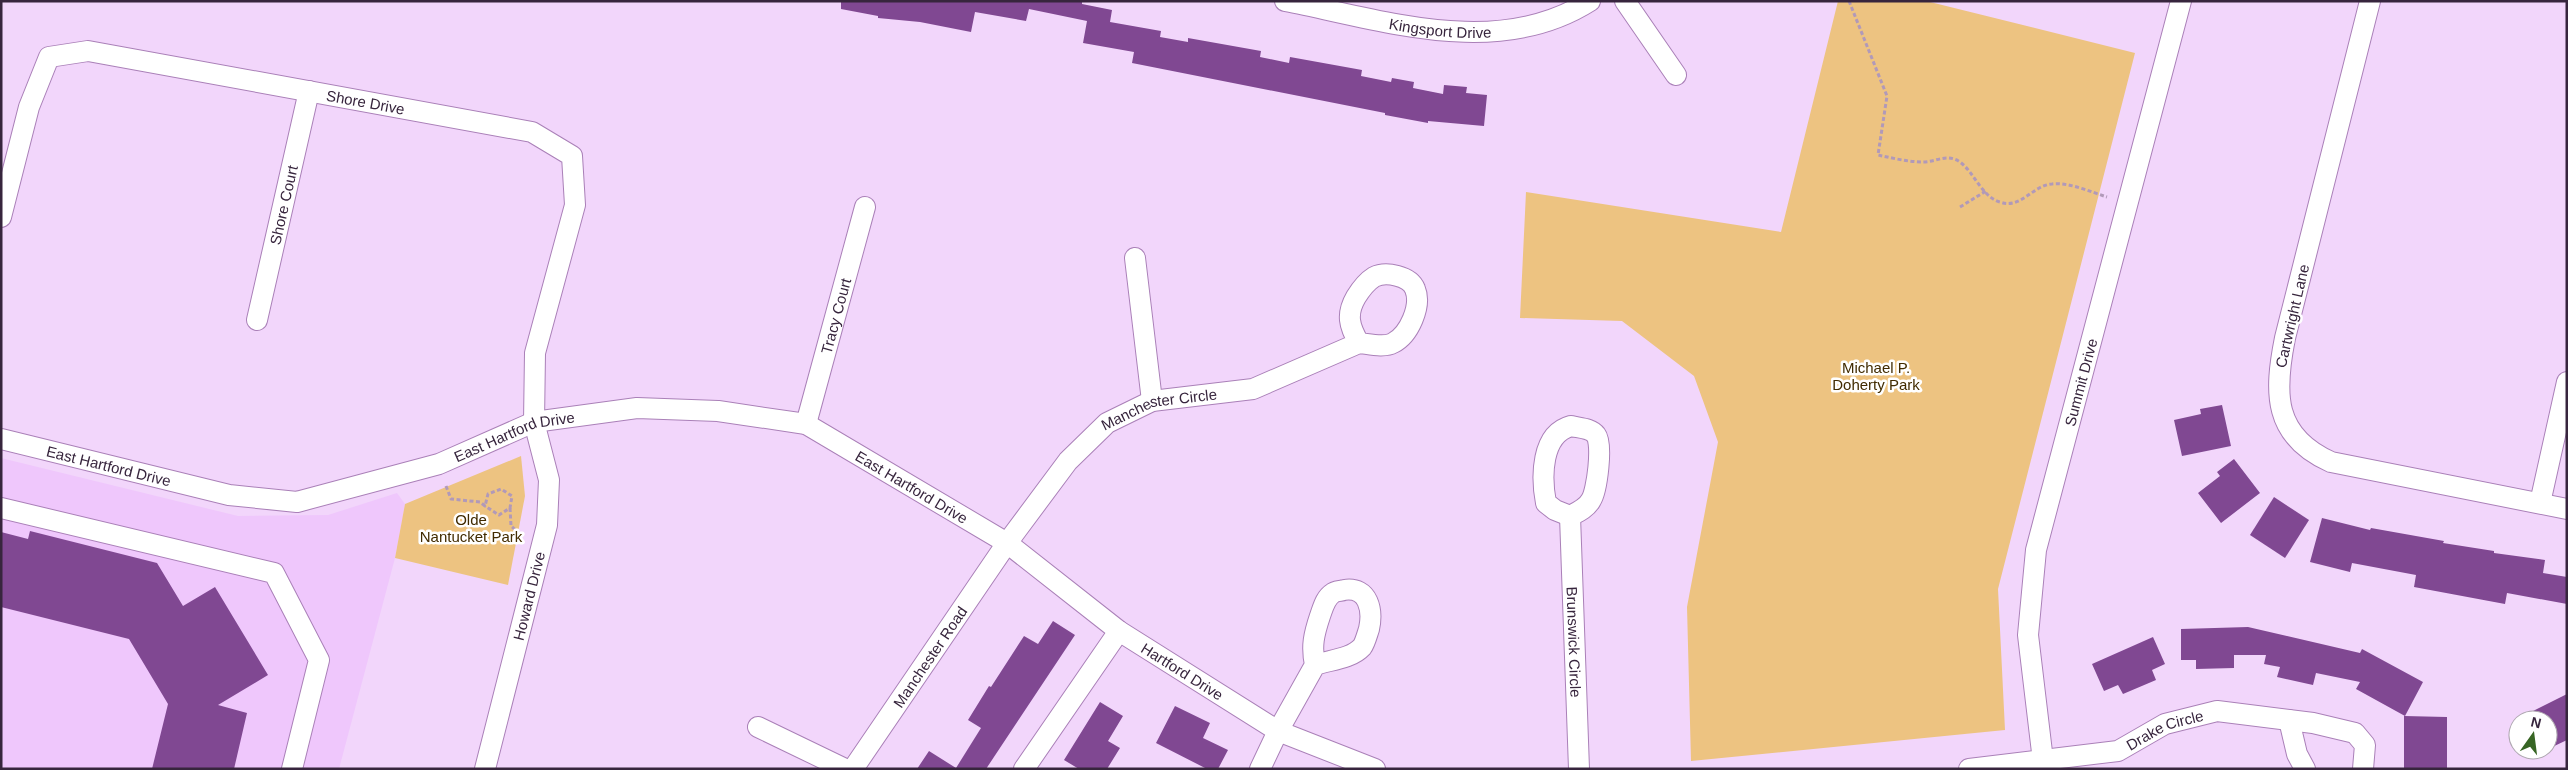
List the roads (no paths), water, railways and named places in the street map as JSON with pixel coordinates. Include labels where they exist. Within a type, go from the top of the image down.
[{"type":"street","name":"Kingsport Drive","points":[[1285,1],[1361,8],[1439,31],[1472,33],[1498,31],[1545,22],[1590,1]]},
{"type":"street","points":[[1625,1],[1676,75]]},
{"type":"street","name":"Summit Drive","points":[[2044,765],[2028,635],[2036,550],[2181,1]]},
{"type":"street","name":"Cartwright Lane","points":[[2370,1],[2278,371],[2278,394],[2283,413],[2289,428],[2300,444],[2313,454],[2331,462],[2567,509]]},
{"type":"street","name":"Shore Drive","points":[[1,216],[29,107],[49,57],[88,50],[532,132],[572,156],[575,205],[535,353],[534,422]]},
{"type":"street","name":"Shore Court","points":[[257,320],[309,91]]},
{"type":"street","name":"Tracy Court","points":[[806,424],[865,207]]},
{"type":"street","points":[[1135,258],[1152,400]]},
{"type":"street","name":"Manchester Circle","points":[[1007,544],[1068,461],[1106,423],[1152,400],[1253,389],[1359,343]]},
{"type":"street","points":[[2540,503],[2567,382]]},
{"type":"street","name":"East Hartford Drive","points":[[1,439],[230,495],[297,502],[439,464],[534,422],[637,408],[718,411],[806,424],[1007,544]]},
{"type":"street","name":"Howard Drive","points":[[485,769],[548,525],[549,480],[534,422]]},
{"type":"street","points":[[1,508],[274,573],[319,660],[292,769]]},
{"type":"street","name":"Brunswick Circle","points":[[1570,516],[1580,769]]},
{"type":"street","name":"Hartford Drive","points":[[1007,544],[1119,631],[1278,731],[1375,769]]},
{"type":"street","name":"Manchester Road","points":[[853,769],[1007,544]]},
{"type":"street","points":[[1024,769],[1119,631]]},
{"type":"street","points":[[1260,769],[1278,731],[1315,664]]},
{"type":"street","name":"Drake Circle","points":[[2044,765],[2118,751],[2165,724],[2217,710],[2313,723],[2355,733],[2365,745],[2363,769]]},
{"type":"street","points":[[2289,720],[2297,754],[2305,769]]},
{"type":"street","points":[[758,727],[845,769]]},
{"type":"street","points":[[1969,769],[2044,765]]},
{"type":"park label","name":"Michael P. Doherty Park","points":[[1876,376]]},
{"type":"park label","name":"Olde Nantucket Park","points":[[471,528]]}]
